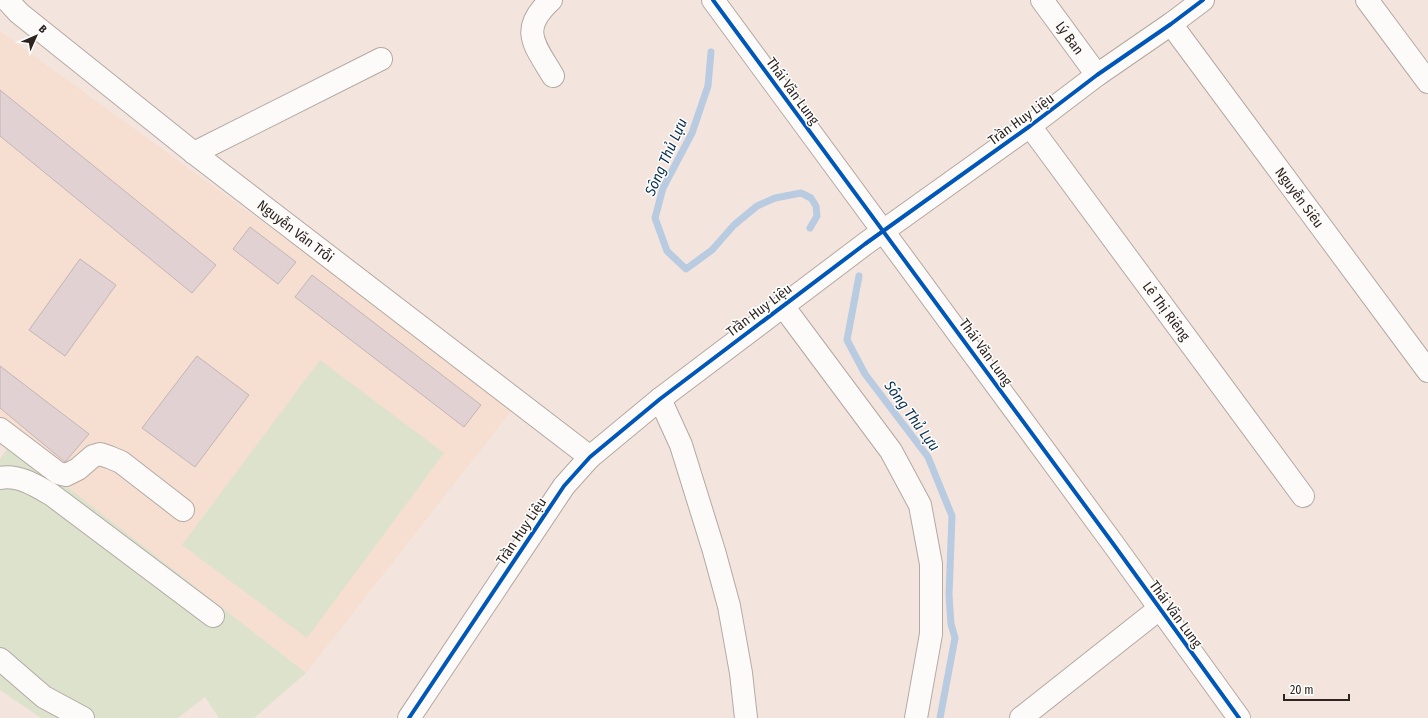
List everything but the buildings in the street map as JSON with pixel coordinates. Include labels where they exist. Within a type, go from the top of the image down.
[{"type":"street","name":"Nguyễn Văn Trỗi","points":[[7,0],[20,13],[194,153],[590,457]]},
{"type":"street","points":[[551,0],[534,18],[532,35],[535,45],[553,76]]},
{"type":"street","name":"Thái Văn Lung","points":[[713,0],[884,231],[1238,718]]},
{"type":"street","name":"Lý Ban","points":[[1042,0],[1097,75]]},
{"type":"street","name":"Trần Huy Liệu","points":[[409,718],[564,486],[590,457],[660,399],[865,244],[1030,126],[1097,75],[1203,0]]},
{"type":"street","points":[[1367,0],[1428,82]]},
{"type":"street","name":"Nguyễn Siêu","points":[[1171,24],[1428,371]]},
{"type":"street","points":[[194,153],[381,59]]},
{"type":"street","name":"Lê Thị Riêng","points":[[1030,126],[1304,496]]},
{"type":"street","points":[[783,306],[891,451],[920,506],[931,564],[931,634],[916,718]]},
{"type":"street","points":[[660,399],[681,445],[724,586],[741,673],[746,718]]},
{"type":"street","points":[[0,429],[58,473],[66,475],[78,470],[93,456],[100,454],[121,462],[183,510]]},
{"type":"street","points":[[0,478],[5,477],[31,483],[52,495],[212,616]]},
{"type":"street","points":[[1021,718],[1159,608]]},
{"type":"street","points":[[0,659],[44,697],[83,718]]},
{"type":"shaded area","points":[[0,31],[515,406],[306,673],[0,435]]},
{"type":"green space","points":[[320,360],[444,453],[307,638],[182,545]]},
{"type":"green space","points":[[11,443],[306,673],[254,718],[219,718],[205,697],[178,718],[41,718],[0,690],[0,459]]},
{"type":"waterway","name":"Sông Thủ Lựu","points":[[711,52],[708,86],[692,133],[663,188],[655,218],[667,251],[686,269],[712,250],[734,225],[757,206],[775,198],[801,193],[811,198],[816,206],[817,216],[810,228]]},
{"type":"waterway","name":"Sông Thủ Lựu","points":[[859,276],[847,340],[865,374],[928,457],[952,516],[949,595],[951,624],[955,638],[940,718]]},
{"type":"cycle path","points":[[713,0],[1114,545],[1239,718]]},
{"type":"cycle path","points":[[409,718],[564,486],[590,457],[660,399],[865,244],[1030,126],[1097,75],[1203,0]]}]
